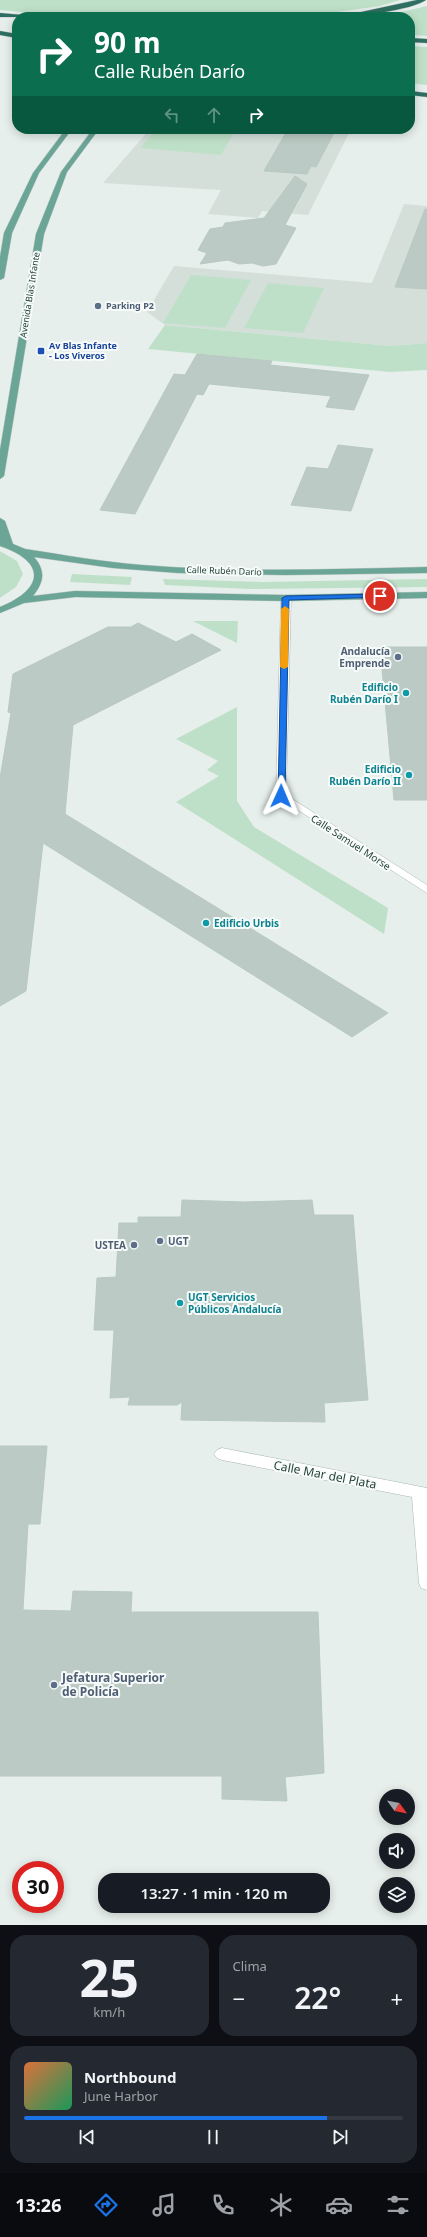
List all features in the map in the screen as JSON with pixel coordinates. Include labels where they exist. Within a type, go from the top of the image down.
[{"type":"highway","points":[[369,12],[402,6],[422,0]]},
{"type":"highway","points":[[0,15],[12,16]]},
{"type":"highway","points":[[0,19],[12,20]]},
{"type":"highway","points":[[0,33],[12,35]]},
{"type":"highway","points":[[415,40],[427,41]]},
{"type":"main road","points":[[415,94],[427,95]]},
{"type":"main road","points":[[0,278],[8,233],[36,174],[65,134]]},
{"type":"main road","name":"Avenida Blas Infante","points":[[0,476],[40,234],[64,172],[92,134]]},
{"type":"main road","points":[[0,521],[6,541],[5,545],[23,552],[36,562],[40,575],[36,588],[24,600],[2,611]]},
{"type":"main road","name":"Calle Rubén Darío","points":[[23,552],[82,562],[143,568],[288,573],[427,570]]},
{"type":"main road","points":[[24,600],[75,594],[124,593],[286,598],[427,595]]},
{"type":"street","name":"Calle Samuel Morse","points":[[286,598],[281,796],[427,890]]},
{"type":"street","name":"Calle Mar del Plata","points":[[222,1454],[424,1494]]},
{"type":"street","points":[[424,1494],[427,1583]]},
{"type":"shaded area","points":[[146,134],[348,134],[308,215],[262,211],[258,218],[208,214],[221,190],[103,183]]},
{"type":"shaded area","points":[[404,204],[427,206],[427,343],[391,346],[165,325],[147,312],[174,266],[372,283]]},
{"type":"green space","points":[[0,0],[400,0],[380,6],[337,12],[22,12],[0,10]]},
{"type":"green space","points":[[427,6],[427,36],[415,35],[415,12],[402,12]]},
{"type":"green space","points":[[415,46],[427,47],[427,85],[415,84]]},
{"type":"green space","points":[[153,134],[233,134],[221,155],[140,148]]},
{"type":"green space","points":[[191,275],[251,280],[225,328],[163,323]]},
{"type":"green space","points":[[268,283],[324,288],[303,333],[244,328]]},
{"type":"green space","points":[[165,325],[391,346],[427,343],[427,370],[390,372],[148,349]]},
{"type":"green space","points":[[0,551],[17,561],[23,574],[16,587],[0,598]]},
{"type":"green space","points":[[72,574],[132,577],[130,585],[70,582]]},
{"type":"green space","points":[[163,579],[263,582],[427,579],[427,587],[249,589],[165,585]]},
{"type":"green space","points":[[193,621],[238,621],[237,643]]},
{"type":"green space","points":[[237,707],[237,801],[254,827],[388,908],[384,934],[176,802],[219,776],[207,770],[218,761],[176,739]]},
{"type":"building","points":[[285,134],[333,134],[316,167],[311,166],[307,174],[264,171]]},
{"type":"building","points":[[295,176],[307,184],[285,225],[296,228],[276,264],[263,266],[252,263],[239,264],[228,260],[200,264],[207,253],[198,250],[210,229],[223,227],[225,223],[264,218]]},
{"type":"building","points":[[425,209],[427,209],[427,289],[395,287]]},
{"type":"building","points":[[197,354],[272,361],[270,365],[369,375],[354,410],[326,407],[331,396],[209,384],[203,395],[197,394],[135,514],[100,510],[174,374],[185,375]]},
{"type":"building","points":[[338,445],[373,449],[351,511],[291,505],[307,467],[328,469]]},
{"type":"building","name":"Edificio Urbis","points":[[138,623],[176,642],[192,634],[221,650],[73,725],[65,814],[388,1013],[352,1037],[43,843],[26,991],[0,1006],[0,778],[11,713],[8,712],[13,674],[108,627],[131,627]]},
{"type":"building","name":"Edificio Rubén Darío I","points":[[380,647],[427,647],[427,800],[394,800]]},
{"type":"building","name":"UGT Servicios Públicos Andalucía","points":[[182,1200],[244,1202],[312,1200],[314,1215],[353,1215],[368,1400],[324,1403],[325,1422],[181,1420],[182,1402],[177,1405],[128,1405],[130,1397],[110,1398],[114,1330],[94,1330],[97,1278],[116,1277],[119,1223],[138,1223],[138,1217],[181,1217]]},
{"type":"building","points":[[0,1446],[47,1446],[40,1524],[28,1524],[23,1610],[71,1611],[73,1591],[132,1592],[131,1612],[318,1612],[324,1773],[285,1777],[287,1801],[222,1799],[222,1776],[0,1776]]},
{"type":"slow traffic","points":[[284,667],[285,609]]},
{"type":"place","name":"Parking P2","points":[[98,306]]},
{"type":"place","name":"Av Blas Infante - Los Viveros","points":[[41,351]]},
{"type":"place","name":"Andalucía Emprende","points":[[398,657]]},
{"type":"place","name":"Edificio Rubén Darío I","points":[[406,693]]},
{"type":"place","name":"Edificio Rubén Darío II","points":[[409,775]]},
{"type":"place","name":"Edificio Urbis","points":[[206,923]]},
{"type":"place","name":"UGT","points":[[160,1241]]},
{"type":"place","name":"USTEA","points":[[134,1245]]},
{"type":"place","name":"UGT Servicios Públicos Andalucía","points":[[180,1303]]},
{"type":"place","name":"Jefatura Superior de Policía","points":[[54,1685]]},
{"type":"route","points":[[281,796],[284,616],[286,598],[380,596]]}]
